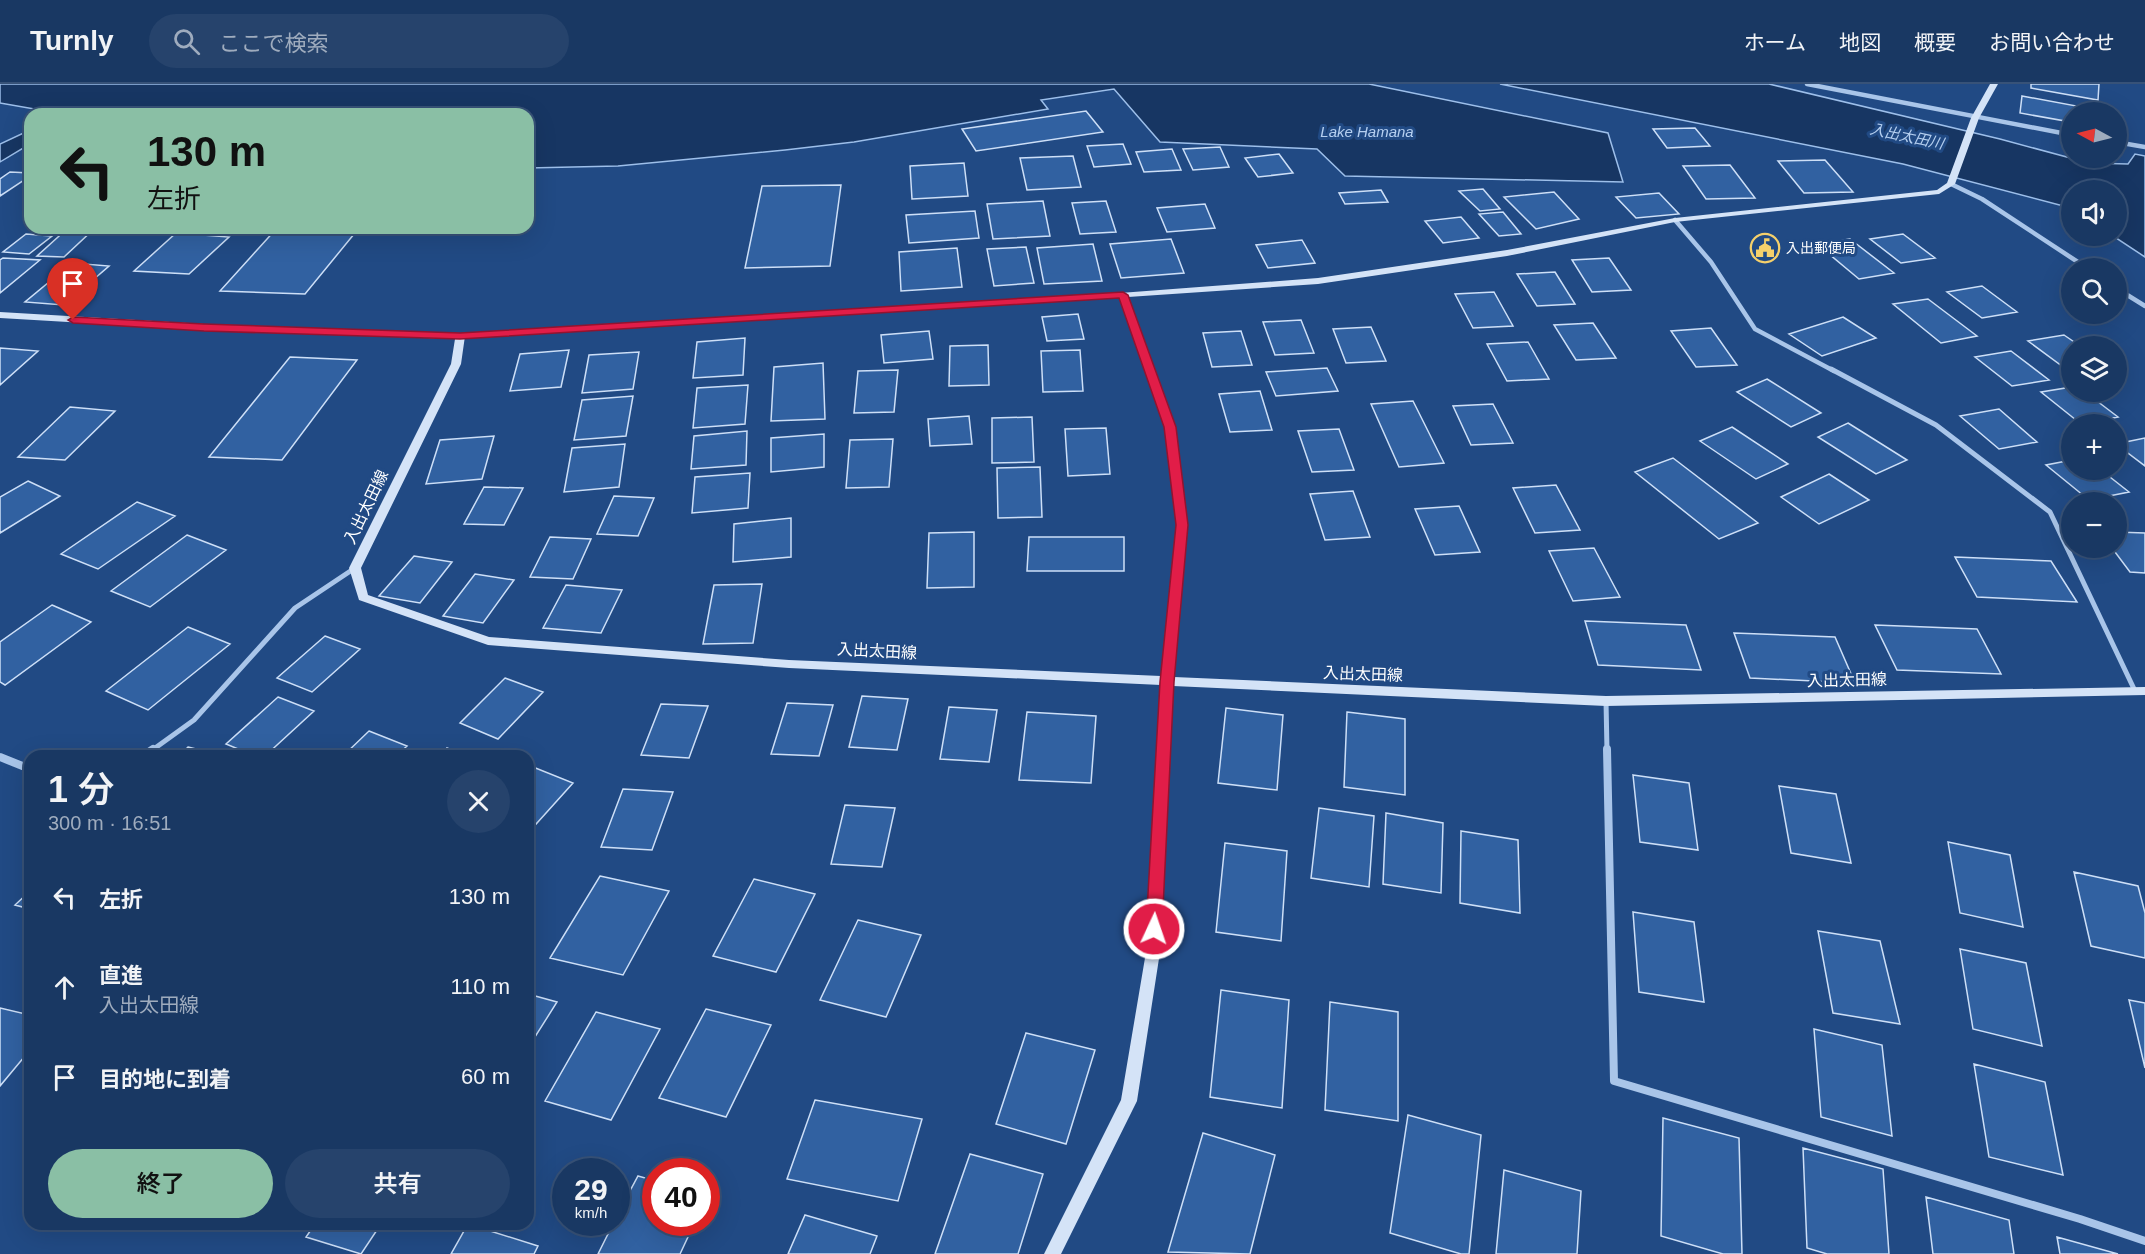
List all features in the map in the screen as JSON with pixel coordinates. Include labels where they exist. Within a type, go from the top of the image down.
[{"type":"street","points":[[1807,84],[2061,133]]},
{"type":"street","points":[[0,315],[204,327],[460,336],[1123,295],[1318,280],[1507,253],[1675,220],[1939,192],[1951,184],[1975,118],[1994,84]]},
{"type":"street","points":[[2127,144],[2145,147]]},
{"type":"street","points":[[1951,184],[1982,199],[2071,258]]},
{"type":"street","points":[[1675,220],[1711,262],[1755,330],[1936,425],[1981,457],[2050,512],[2140,691]]},
{"type":"street","points":[[1052,1254],[1129,1101],[1153,952],[1167,682],[1182,525],[1170,427],[1123,295]]},
{"type":"street","points":[[2127,295],[2145,306]]},
{"type":"street","name":"入出太田線","points":[[460,336],[456,364],[355,568],[363,597],[488,641],[789,664],[1606,701],[2140,691]]},
{"type":"street","points":[[152,750],[194,720],[295,608],[355,568]]},
{"type":"street","points":[[1606,701],[1614,1081],[2080,1218],[2145,1241]]},
{"type":"street","points":[[0,757],[24,767]]},
{"type":"water","name":"Lake Hamana","points":[[0,84],[1369,84],[1608,133],[1623,182],[1345,176],[1317,149],[1160,142],[1114,89],[1041,100],[1048,109],[854,142],[618,166],[534,168],[534,108],[29,108],[0,103]]},
{"type":"water","name":"入出太田川","points":[[1500,84],[1769,84],[2061,155],[2061,168],[2127,168],[2127,164],[2135,154],[2145,156],[2145,257],[2127,245],[2127,180],[2061,180],[2061,205],[1903,164]]},
{"type":"water","points":[[24,133],[24,148],[0,162],[0,144]]},
{"type":"building","points":[[2031,84],[2099,84],[2098,100],[2031,88]]},
{"type":"building","points":[[2022,96],[2061,103],[2061,120],[2020,113]]},
{"type":"building","points":[[1086,111],[1103,132],[976,151],[962,129]]},
{"type":"building","points":[[1695,128],[1710,146],[1667,148],[1653,129]]},
{"type":"building","points":[[1123,144],[1131,164],[1094,167],[1087,146]]},
{"type":"building","points":[[1220,147],[1229,167],[1193,170],[1183,149]]},
{"type":"building","points":[[1172,149],[1181,170],[1144,172],[1136,152]]},
{"type":"building","points":[[1279,154],[1293,173],[1258,177],[1245,158]]},
{"type":"building","points":[[1073,156],[1081,187],[1027,190],[1020,158]]},
{"type":"building","points":[[1825,160],[1853,192],[1804,193],[1778,161]]},
{"type":"building","points":[[964,163],[968,196],[912,199],[910,166]]},
{"type":"building","points":[[1730,165],[1755,198],[1706,199],[1683,166]]},
{"type":"building","points":[[10,172],[24,173],[24,180],[0,196],[0,179]]},
{"type":"building","points":[[841,185],[830,266],[745,268],[762,186]]},
{"type":"building","points":[[1483,189],[1500,209],[1480,211],[1459,191]]},
{"type":"building","points":[[1381,190],[1388,202],[1345,204],[1339,193]]},
{"type":"building","points":[[1554,192],[1579,219],[1536,229],[1504,197]]},
{"type":"building","points":[[1659,193],[1679,214],[1636,218],[1616,197]]},
{"type":"building","points":[[1043,201],[1050,236],[993,239],[987,204]]},
{"type":"building","points":[[1106,201],[1116,232],[1080,234],[1072,203]]},
{"type":"building","points":[[1205,204],[1215,228],[1167,232],[1157,208]]},
{"type":"building","points":[[975,211],[979,238],[909,243],[906,215]]},
{"type":"building","points":[[1503,212],[1521,234],[1499,236],[1479,214]]},
{"type":"building","points":[[1461,217],[1479,238],[1443,243],[1425,221]]},
{"type":"building","points":[[26,234],[52,236],[29,254],[3,252]]},
{"type":"building","points":[[61,234],[89,234],[64,257],[37,256]]},
{"type":"building","points":[[175,234],[229,237],[189,274],[134,271]]},
{"type":"building","points":[[272,234],[354,234],[305,294],[220,291]]},
{"type":"building","points":[[1903,234],[1935,258],[1901,263],[1870,239]]},
{"type":"building","points":[[1171,239],[1184,273],[1121,278],[1110,244]]},
{"type":"building","points":[[1850,239],[1894,273],[1859,279],[1817,244]]},
{"type":"building","points":[[1302,240],[1315,263],[1268,268],[1256,245]]},
{"type":"building","points":[[1093,244],[1102,281],[1044,284],[1037,248]]},
{"type":"building","points":[[1026,247],[1034,283],[994,286],[987,249]]},
{"type":"building","points":[[957,248],[962,287],[901,291],[899,252]]},
{"type":"building","points":[[3,258],[40,260],[0,293],[0,260]]},
{"type":"building","points":[[1609,258],[1631,290],[1592,292],[1572,260]]},
{"type":"building","points":[[72,263],[109,266],[64,305],[25,302]]},
{"type":"building","points":[[1555,272],[1575,304],[1537,306],[1517,274]]},
{"type":"building","points":[[1982,286],[2017,312],[1982,318],[1947,292]]},
{"type":"building","points":[[1494,292],[1513,326],[1473,328],[1455,294]]},
{"type":"building","points":[[1928,299],[1977,336],[1941,343],[1893,304]]},
{"type":"building","points":[[1078,314],[1084,339],[1047,341],[1042,317]]},
{"type":"building","points":[[1843,317],[1876,338],[1822,356],[1789,334]]},
{"type":"building","points":[[1301,320],[1314,353],[1275,355],[1263,322]]},
{"type":"building","points":[[1593,323],[1616,358],[1576,360],[1554,325]]},
{"type":"building","points":[[1371,327],[1386,361],[1346,363],[1333,329]]},
{"type":"building","points":[[1711,328],[1737,365],[1696,367],[1671,331]]},
{"type":"building","points":[[929,331],[933,359],[884,363],[881,335]]},
{"type":"building","points":[[1241,331],[1252,365],[1212,367],[1203,333]]},
{"type":"building","points":[[2064,335],[2065,336],[2061,336],[2061,365],[2028,341]]},
{"type":"building","points":[[745,338],[743,375],[693,378],[697,342]]},
{"type":"building","points":[[1528,342],[1549,379],[1507,381],[1487,344]]},
{"type":"building","points":[[988,345],[989,385],[949,386],[950,346]]},
{"type":"building","points":[[0,348],[38,351],[0,385]]},
{"type":"building","points":[[569,350],[561,387],[510,391],[520,354]]},
{"type":"building","points":[[1080,350],[1083,391],[1043,392],[1041,351]]},
{"type":"building","points":[[2011,351],[2049,380],[2012,386],[1975,357]]},
{"type":"building","points":[[639,352],[633,389],[582,393],[589,355]]},
{"type":"building","points":[[290,357],[357,360],[282,460],[209,457]]},
{"type":"building","points":[[823,363],[825,419],[771,421],[774,367]]},
{"type":"building","points":[[1327,368],[1338,391],[1276,396],[1266,372]]},
{"type":"building","points":[[898,370],[894,412],[854,413],[858,371]]},
{"type":"building","points":[[1767,379],[1821,413],[1791,427],[1737,392]]},
{"type":"building","points":[[748,385],[745,424],[693,428],[697,388]]},
{"type":"building","points":[[2061,389],[2061,402],[2098,402],[2114,414],[2068,414],[2041,392]]},
{"type":"building","points":[[1260,391],[1272,430],[1230,432],[1219,394]]},
{"type":"building","points":[[633,396],[626,436],[574,440],[582,400]]},
{"type":"building","points":[[1413,401],[1444,463],[1399,467],[1371,404]]},
{"type":"building","points":[[1493,404],[1513,443],[1471,445],[1453,406]]},
{"type":"building","points":[[70,407],[115,411],[65,460],[18,457]]},
{"type":"building","points":[[1999,409],[2037,442],[1999,449],[1960,416]]},
{"type":"building","points":[[969,416],[972,444],[930,446],[928,419]]},
{"type":"building","points":[[1032,417],[1034,462],[992,463],[992,418]]},
{"type":"building","points":[[1848,423],[1907,460],[1876,474],[1818,437]]},
{"type":"building","points":[[1732,427],[1788,464],[1756,479],[1700,441]]},
{"type":"building","points":[[1106,428],[1110,474],[1068,476],[1065,429]]},
{"type":"building","points":[[1339,429],[1354,470],[1312,472],[1298,431]]},
{"type":"building","points":[[747,431],[746,465],[691,469],[694,436]]},
{"type":"building","points":[[824,434],[824,467],[771,472],[771,438]]},
{"type":"building","points":[[494,436],[482,479],[426,484],[440,440]]},
{"type":"building","points":[[2145,438],[2145,466],[2127,452],[2127,442]]},
{"type":"building","points":[[893,439],[889,487],[846,488],[850,440]]},
{"type":"building","points":[[625,444],[619,487],[564,492],[572,448]]},
{"type":"building","points":[[1673,458],[1758,523],[1719,539],[1635,472]]},
{"type":"building","points":[[2061,462],[2061,477],[2046,465]]},
{"type":"building","points":[[1040,467],[1042,517],[998,518],[997,468]]},
{"type":"building","points":[[750,473],[748,508],[692,513],[695,477]]},
{"type":"building","points":[[1829,474],[1869,500],[1819,524],[1781,497]]},
{"type":"building","points":[[2064,480],[2114,480],[2129,492],[2127,492],[2079,492]]},
{"type":"building","points":[[28,481],[60,496],[0,533],[0,497]]},
{"type":"building","points":[[1556,485],[1580,530],[1535,533],[1513,488]]},
{"type":"building","points":[[484,487],[523,488],[504,525],[464,524]]},
{"type":"building","points":[[1353,491],[1370,537],[1325,540],[1310,494]]},
{"type":"building","points":[[614,496],[654,498],[638,536],[597,534]]},
{"type":"building","points":[[137,502],[175,516],[98,569],[61,554]]},
{"type":"building","points":[[1459,506],[1480,552],[1435,555],[1415,509]]},
{"type":"building","points":[[791,518],[791,557],[733,562],[734,524]]},
{"type":"building","points":[[974,532],[974,587],[927,588],[929,533]]},
{"type":"building","points":[[2127,532],[2145,533],[2145,573],[2130,572],[2120,558],[2127,558]]},
{"type":"building","points":[[187,535],[226,550],[150,607],[111,591]]},
{"type":"building","points":[[550,537],[591,539],[573,579],[530,577]]},
{"type":"building","points":[[1029,537],[1124,537],[1124,571],[1027,571]]},
{"type":"building","points":[[1594,548],[1620,597],[1573,601],[1549,551]]},
{"type":"building","points":[[414,556],[452,562],[420,603],[379,596]]},
{"type":"building","points":[[1955,557],[2051,561],[2077,602],[1977,597]]},
{"type":"building","points":[[475,574],[514,580],[483,623],[443,616]]},
{"type":"building","points":[[762,584],[753,643],[703,644],[714,585]]},
{"type":"building","points":[[566,585],[622,590],[601,633],[543,628]]},
{"type":"building","points":[[52,605],[91,622],[5,685],[0,682],[0,642]]},
{"type":"building","points":[[1585,621],[1686,625],[1701,670],[1598,665]]},
{"type":"building","points":[[1875,625],[1977,629],[2001,674],[1897,670]]},
{"type":"building","points":[[188,627],[230,644],[148,710],[106,691]]},
{"type":"building","points":[[1734,633],[1835,637],[1855,683],[1750,678]]},
{"type":"building","points":[[325,636],[360,649],[312,692],[277,678]]},
{"type":"building","points":[[505,678],[543,692],[498,739],[460,723]]},
{"type":"building","points":[[862,696],[908,699],[897,750],[849,747]]},
{"type":"building","points":[[278,697],[314,711],[272,750],[240,750],[226,744]]},
{"type":"building","points":[[787,703],[833,705],[819,756],[771,754]]},
{"type":"building","points":[[661,704],[708,706],[689,758],[641,755]]},
{"type":"building","points":[[949,707],[997,710],[989,762],[940,759]]},
{"type":"building","points":[[1226,708],[1283,715],[1277,790],[1218,783]]},
{"type":"building","points":[[1027,712],[1096,716],[1091,783],[1019,780]]},
{"type":"building","points":[[1347,712],[1405,719],[1405,795],[1344,787]]},
{"type":"building","points":[[369,731],[407,746],[403,750],[349,750]]},
{"type":"building","points":[[534,767],[573,783],[534,826]]},
{"type":"building","points":[[1633,775],[1689,783],[1698,850],[1640,842]]},
{"type":"building","points":[[1779,786],[1836,794],[1851,863],[1791,853]]},
{"type":"building","points":[[623,789],[673,792],[652,850],[601,847]]},
{"type":"building","points":[[845,805],[895,808],[882,867],[831,864]]},
{"type":"building","points":[[1319,808],[1374,816],[1369,887],[1311,878]]},
{"type":"building","points":[[1386,813],[1443,823],[1441,893],[1383,884]]},
{"type":"building","points":[[1461,831],[1518,840],[1520,913],[1460,903]]},
{"type":"building","points":[[1948,842],[2010,855],[2023,927],[1960,913]]},
{"type":"building","points":[[1225,843],[1287,851],[1281,941],[1216,932]]},
{"type":"building","points":[[2074,872],[2138,886],[2145,913],[2145,958],[2091,946]]},
{"type":"building","points":[[600,876],[669,891],[623,975],[550,958]]},
{"type":"building","points":[[754,879],[815,894],[776,972],[713,956]]},
{"type":"building","points":[[24,897],[24,907],[15,905]]},
{"type":"building","points":[[1633,912],[1694,922],[1704,1002],[1639,992]]},
{"type":"building","points":[[858,920],[921,935],[886,1017],[820,1000]]},
{"type":"building","points":[[1818,931],[1880,941],[1900,1024],[1833,1013]]},
{"type":"building","points":[[1960,949],[2026,963],[2042,1046],[1973,1029]]},
{"type":"building","points":[[1221,990],[1289,1000],[1282,1108],[1210,1097]]},
{"type":"building","points":[[534,996],[557,1002],[534,1038]]},
{"type":"building","points":[[2129,1000],[2145,1003],[2145,1068]]},
{"type":"building","points":[[1330,1002],[1398,1012],[1398,1121],[1325,1110]]},
{"type":"building","points":[[0,1008],[24,1014],[24,1057],[0,1086]]},
{"type":"building","points":[[706,1009],[771,1025],[726,1117],[659,1098]]},
{"type":"building","points":[[596,1012],[660,1029],[611,1120],[545,1101]]},
{"type":"building","points":[[1814,1029],[1882,1045],[1892,1136],[1821,1117]]},
{"type":"building","points":[[1026,1033],[1095,1050],[1066,1144],[996,1124]]},
{"type":"building","points":[[1974,1064],[2045,1082],[2063,1175],[1989,1157]]},
{"type":"building","points":[[815,1100],[922,1119],[898,1201],[787,1179]]},
{"type":"building","points":[[1408,1115],[1481,1135],[1469,1254],[1461,1254],[1390,1233]]},
{"type":"building","points":[[1663,1118],[1739,1138],[1742,1254],[1723,1254],[1661,1236]]},
{"type":"building","points":[[1203,1133],[1275,1155],[1250,1254],[1168,1252]]},
{"type":"building","points":[[1803,1148],[1883,1169],[1889,1254],[1827,1254],[1807,1248]]},
{"type":"building","points":[[970,1154],[1043,1174],[1018,1254],[935,1254]]},
{"type":"building","points":[[1504,1170],[1581,1191],[1577,1254],[1496,1254]]},
{"type":"building","points":[[638,1176],[642,1177],[642,1236],[688,1236],[680,1254],[598,1254],[607,1236],[630,1236],[630,1191]]},
{"type":"building","points":[[1926,1197],[2009,1220],[2014,1254],[1933,1254]]},
{"type":"building","points":[[805,1215],[877,1236],[870,1254],[788,1254]]},
{"type":"building","points":[[311,1230],[377,1230],[361,1254],[306,1237]]},
{"type":"building","points":[[465,1230],[487,1230],[538,1246],[534,1254],[451,1254]]},
{"type":"building","points":[[2057,1237],[2118,1254],[2060,1254]]},
{"type":"place","name":"入出郵便局","points":[[1765,248]]},
{"type":"route","points":[[73,320],[460,336],[1123,295],[1170,427],[1182,525],[1167,682],[1154,929]]}]
